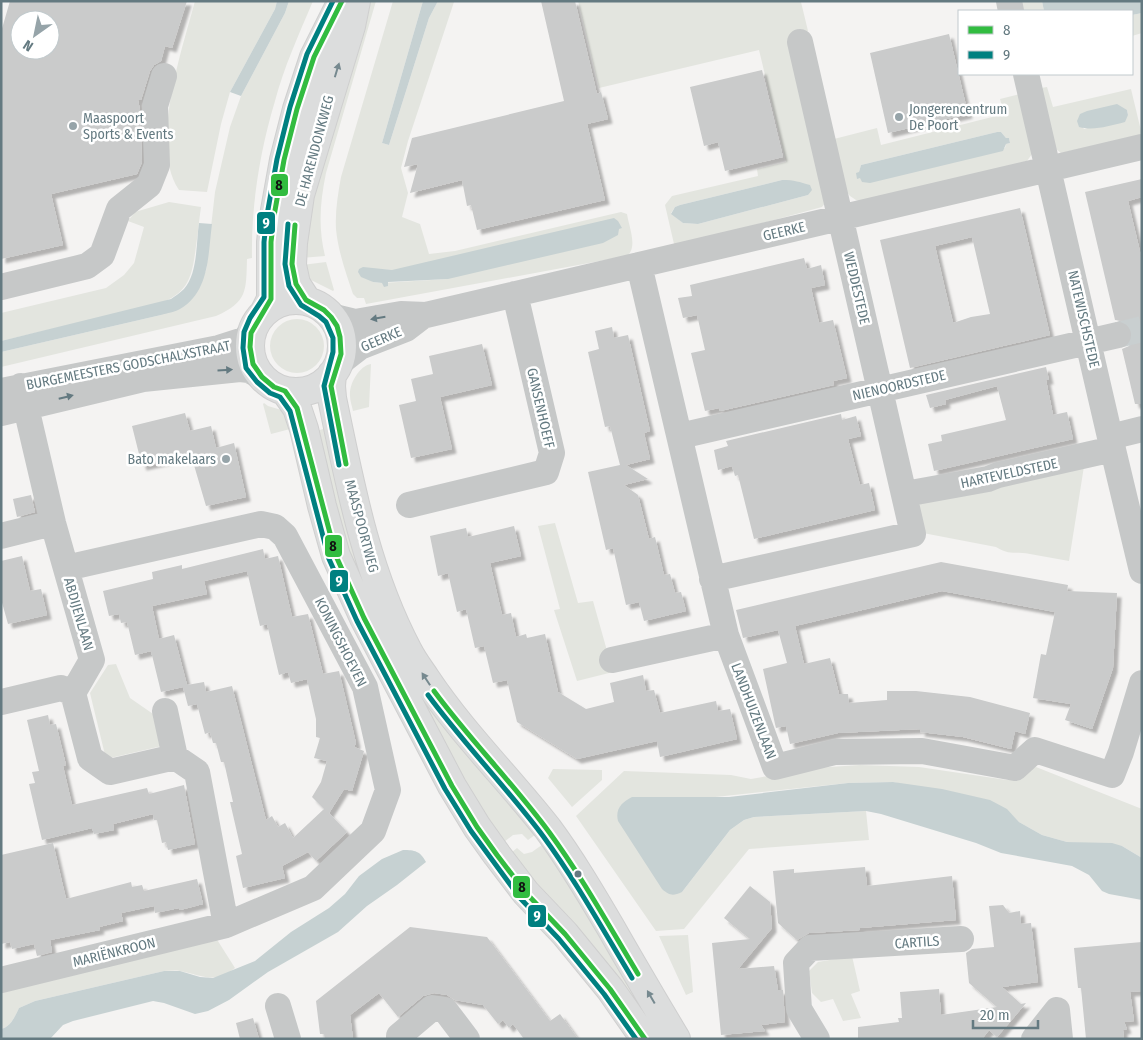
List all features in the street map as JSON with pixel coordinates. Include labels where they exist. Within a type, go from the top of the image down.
[{"type":"main road","name":"DE HARENDONKWEG","points":[[258,322],[271,299],[271,242],[274,216],[284,160],[297,109],[314,57],[342,1]]},
{"type":"main road","name":"DE HARENDONKWEG","points":[[307,301],[296,284],[292,265],[293,243],[300,195],[351,26],[356,1]]},
{"type":"main road","points":[[286,301],[307,301],[321,308],[330,316],[338,328],[342,342],[341,357],[335,369],[323,383],[310,390],[295,392],[273,384],[253,364],[250,356],[250,347],[258,322],[276,304],[286,301]]},
{"type":"main road","name":"MAASPOORTWEG","points":[[335,369],[330,386],[332,398],[366,551],[388,609],[409,653],[471,740],[549,831],[579,874],[676,1039]]},
{"type":"main road","name":"MAASPOORTWEG","points":[[273,384],[294,401],[302,422],[336,556],[364,618],[452,786],[477,827],[526,893],[565,934],[605,982],[646,1039]]},
{"type":"street","name":"WEDDESTEDE","points":[[712,579],[914,534],[800,42]]},
{"type":"street","name":"NATEWISCHSTEDE","points":[[1026,75],[1142,571]]},
{"type":"street","points":[[1,287],[87,266],[102,255],[119,209],[149,185],[157,166],[155,106],[164,76]]},
{"type":"street","name":"GEERKE","points":[[330,316],[355,322],[401,314],[426,315],[1142,147]]},
{"type":"street","name":"LANDHUIZENLAAN","points":[[639,265],[726,636],[775,767],[835,752],[922,751],[1015,768],[1035,750],[1112,775],[1142,683]]},
{"type":"street","name":"GANSENHOEFF","points":[[410,505],[546,472],[552,453],[515,294]]},
{"type":"street","name":"GEERKE","points":[[335,369],[360,347],[406,329],[426,315]]},
{"type":"street","name":"BURGEMEESTERS GODSCHALXSTRAAT","points":[[12,399],[219,348],[244,340],[258,322]]},
{"type":"street","name":"NIENOORDSTEDE","points":[[680,436],[1118,335]]},
{"type":"street","name":"BURGEMEESTERS GODSCHALXSTRAAT","points":[[12,399],[143,379],[240,369],[249,370],[273,384]]},
{"type":"street","name":"ABDIJENLAAN","points":[[12,399],[53,523],[92,660],[73,693]]},
{"type":"street","points":[[1111,443],[1142,429]]},
{"type":"street","name":"HARTEVELDSTEDE","points":[[905,494],[988,479],[1111,443]]},
{"type":"street","points":[[1,536],[53,523]]},
{"type":"street","name":"KONINGSHOEVEN","points":[[66,568],[260,524],[275,527],[285,536],[365,687],[388,790],[373,831],[313,888],[226,925]]},
{"type":"street","points":[[612,660],[726,636]]},
{"type":"street","points":[[1,702],[61,688],[73,693],[90,758],[110,772],[175,757]]},
{"type":"street","points":[[165,712],[175,757],[197,772],[226,925]]},
{"type":"street","name":"MARIËNKROON","points":[[1,980],[226,925]]},
{"type":"street","name":"CARTILS","points":[[818,1039],[799,1009],[796,963],[810,948],[873,946],[961,939]]},
{"type":"street","points":[[278,1006],[288,1039]]},
{"type":"street","points":[[400,1039],[399,1036],[432,1008],[446,1010],[467,1039]]},
{"type":"street","points":[[1034,1039],[1057,1010],[1060,1039]]},
{"type":"shaded area","points":[[195,1],[277,1],[275,9],[230,92],[221,124],[207,192],[179,190],[171,171],[167,149],[167,124],[171,97]]},
{"type":"shaded area","points":[[277,1],[289,1],[285,13],[241,96],[230,92],[275,9]]},
{"type":"shaded area","points":[[289,1],[313,1],[283,76],[265,139],[255,198],[252,258],[247,259],[245,287],[240,300],[234,306],[216,316],[1,367],[1,352],[161,315],[206,271],[215,192],[230,127],[241,96],[285,13]]},
{"type":"shaded area","points":[[366,1],[376,1],[324,184],[321,204],[321,225],[325,256],[301,258],[301,243]]},
{"type":"shaded area","points":[[393,1],[423,1],[382,143],[389,145],[429,18],[438,1],[457,1],[454,2],[408,141],[401,168],[408,193],[402,217],[420,224],[429,254],[455,251],[621,212],[627,214],[632,236],[632,247],[627,256],[366,304],[364,298],[357,298],[353,294],[339,245],[336,216],[341,177]],"holes":[[[359,269],[392,270],[448,279],[382,283],[373,282],[359,272]]]},
{"type":"shaded area","points":[[423,1],[438,1],[429,18],[389,145],[382,143]]},
{"type":"shaded area","points":[[578,1],[803,1],[801,2],[808,31],[790,36],[826,202],[822,207],[677,246],[674,244],[665,205],[672,196],[758,176],[757,169],[786,162],[759,50],[599,88]],"holes":[[[782,180],[808,185],[808,195],[698,224],[683,223],[671,213],[675,207],[680,205]]]},
{"type":"shaded area","points":[[1019,1],[1042,1],[1044,10],[1022,10]]},
{"type":"shaded area","points":[[1042,1],[1142,1],[1142,13],[1133,15],[1133,10],[1044,10]]},
{"type":"shaded area","points":[[1142,13],[1142,33],[1133,36],[1133,15]]},
{"type":"shaded area","points":[[1047,87],[1053,107],[1131,89],[1142,135],[1061,153],[1056,149],[1041,88]],"holes":[[[1127,110],[1128,115],[1084,129],[1079,120]]]},
{"type":"shaded area","points":[[1020,94],[1032,154],[1027,161],[863,202],[856,200],[847,192],[834,139],[877,128],[881,145],[1004,114],[1000,99]],"holes":[[[1001,132],[1006,138],[1009,138],[1010,143],[1006,144],[1005,148],[859,172],[861,165]]]},
{"type":"shaded area","points":[[1117,104],[1127,110],[1128,115],[1125,122],[1096,128],[1079,127],[1077,121],[1080,114]]},
{"type":"shaded area","points":[[1001,132],[1006,138],[1009,138],[1010,143],[1006,144],[1003,151],[870,183],[862,182],[860,178],[857,179],[856,173],[859,172],[861,165]]},
{"type":"shaded area","points":[[782,180],[810,185],[812,190],[808,195],[698,224],[683,223],[671,214],[675,207],[680,205]]},
{"type":"shaded area","points":[[169,202],[201,207],[193,267],[183,289],[176,295],[158,304],[1,341],[1,313],[106,288],[124,275],[134,263],[144,227],[128,221],[135,212]]},
{"type":"shaded area","points":[[614,218],[622,228],[619,229],[618,235],[603,243],[448,279],[388,282],[388,286],[384,287],[382,283],[373,282],[361,277],[358,272],[363,267],[392,270]]},
{"type":"shaded area","points":[[199,223],[212,224],[206,271],[197,293],[190,302],[180,309],[1,352],[1,341],[171,299],[184,289],[192,275],[196,258]]},
{"type":"shaded area","points":[[326,262],[333,291],[309,279],[302,265]]},
{"type":"shaded area","points":[[297,319],[307,321],[316,327],[322,336],[324,346],[322,356],[316,365],[307,371],[297,373],[287,371],[278,365],[272,356],[270,346],[272,336],[278,327],[287,321]]},
{"type":"shaded area","points":[[371,364],[369,407],[353,411],[350,396],[351,386],[359,372]]},
{"type":"shaded area","points":[[264,403],[288,412],[294,428],[271,434]]},
{"type":"shaded area","points":[[330,427],[360,553],[539,832],[528,840],[522,834],[513,835],[499,846],[345,556],[313,432]]},
{"type":"shaded area","points":[[1085,460],[1069,561],[1009,552],[996,547],[923,533],[917,501]]},
{"type":"shaded area","points":[[555,523],[578,603],[593,601],[613,672],[577,681],[554,610],[560,609],[538,526]]},
{"type":"shaded area","points":[[116,664],[130,698],[156,716],[162,746],[106,759],[90,693],[108,665]]},
{"type":"shaded area","points":[[860,765],[919,767],[1007,780],[1036,767],[1142,809],[1142,858],[1122,846],[1067,842],[1042,835],[1019,822],[1006,809],[893,782],[848,783],[706,798],[682,892],[730,830],[744,820],[754,817],[866,811],[869,840],[749,849],[684,929],[656,931],[576,816],[624,771],[731,775],[751,779],[814,768]]},
{"type":"shaded area","points":[[553,769],[602,770],[602,780],[572,807],[548,778]]},
{"type":"shaded area","points":[[893,782],[942,789],[990,800],[1007,809],[1019,822],[1042,835],[1067,842],[1112,843],[1122,846],[1142,858],[1142,900],[1102,891],[1089,875],[1072,866],[1001,853],[976,843],[866,811],[754,817],[744,820],[730,830],[682,892],[672,895],[662,889],[617,817],[620,806],[632,797],[729,797],[848,783]]},
{"type":"shaded area","points":[[546,842],[666,1039],[653,1039],[507,856],[517,848],[524,854],[532,852]]},
{"type":"shaded area","points":[[403,850],[417,852],[422,855],[426,862],[367,906],[338,932],[268,972],[229,1000],[208,1011],[195,1014],[153,1001],[73,1021],[63,1025],[50,1039],[1,1039],[1,1029],[10,1024],[19,1008],[35,1001],[164,971],[180,971],[200,977],[213,978],[255,961],[291,932],[329,908],[345,894],[359,876],[382,859]]},
{"type":"shaded area","points":[[688,935],[693,992],[686,995],[659,936]]},
{"type":"shaded area","points":[[216,938],[235,968],[221,976],[208,977],[178,971],[164,971],[35,1001],[19,1008],[10,1024],[1,1029],[1,992]]},
{"type":"shaded area","points":[[852,956],[860,991],[851,994],[861,1018],[843,1021],[833,999],[821,1002],[812,993],[809,971],[818,962]]},
{"type":"building","name":"Maaspoort Sports & Events","points":[[10,1],[187,1],[172,48],[165,46],[161,61],[154,65],[150,71],[141,100],[138,100],[142,162],[137,174],[51,194],[63,245],[1,259],[1,32]]},
{"type":"building","points":[[541,1],[575,1],[597,94],[601,92],[608,119],[587,124],[605,200],[477,230],[471,205],[467,206],[462,180],[410,193],[418,164],[404,167],[412,138],[564,101]]},
{"type":"building","points":[[949,34],[968,114],[888,133],[870,53]]},
{"type":"building","points":[[762,70],[783,157],[725,171],[718,142],[704,146],[690,87]]},
{"type":"building","points":[[1142,179],[1142,197],[1128,201],[1142,260],[1142,404],[1135,404],[1122,349],[1129,346],[1132,340],[1132,331],[1129,324],[1115,320],[1085,192]]},
{"type":"building","points":[[1020,208],[1050,335],[910,368],[880,240]],"holes":[[[972,237],[990,314],[971,317],[953,323],[935,246]]]},
{"type":"building","points":[[804,258],[807,269],[821,265],[825,285],[811,288],[819,323],[833,320],[847,378],[833,381],[834,385],[720,411],[719,408],[705,411],[691,353],[705,350],[697,315],[683,318],[678,298],[692,296],[690,285]]},
{"type":"building","points":[[612,327],[614,338],[628,335],[650,431],[644,433],[650,459],[626,465],[648,479],[624,485],[638,495],[649,539],[655,537],[664,575],[670,574],[675,593],[681,592],[686,611],[644,621],[639,602],[626,605],[613,548],[606,550],[588,472],[620,465],[610,426],[605,427],[588,352],[599,349],[595,331]]},
{"type":"building","points":[[482,344],[492,385],[440,397],[452,449],[411,458],[399,405],[416,401],[411,379],[433,374],[429,356]]},
{"type":"building","points":[[1046,367],[1049,380],[1046,380],[1053,415],[1067,412],[1073,439],[934,471],[928,444],[942,441],[941,435],[1006,420],[997,386],[945,400],[946,404],[930,408],[926,395]]},
{"type":"building","points":[[185,413],[190,431],[211,426],[216,448],[234,443],[246,497],[206,506],[191,455],[142,466],[132,426]]},
{"type":"building","points":[[841,414],[842,420],[856,416],[861,436],[848,439],[860,485],[869,483],[875,510],[754,539],[738,475],[735,476],[732,466],[718,470],[714,450],[728,446],[726,441]]},
{"type":"building","points":[[31,495],[35,512],[17,517],[13,499]]},
{"type":"building","points":[[514,526],[521,556],[490,563],[502,615],[511,613],[516,637],[526,634],[527,638],[545,634],[558,692],[586,709],[614,702],[610,683],[643,675],[646,691],[654,690],[660,713],[716,701],[718,711],[730,709],[737,739],[660,757],[657,741],[577,759],[517,722],[507,680],[493,683],[484,646],[475,648],[466,609],[457,612],[448,573],[438,576],[430,536],[466,528],[468,537]]},
{"type":"building","points":[[263,549],[265,559],[278,556],[292,617],[308,614],[323,674],[339,671],[356,743],[354,747],[364,751],[352,791],[344,789],[329,813],[347,832],[316,861],[308,852],[282,866],[285,878],[243,888],[236,856],[242,854],[230,802],[233,802],[224,762],[221,762],[216,743],[213,743],[210,732],[205,734],[197,704],[188,706],[183,687],[161,692],[151,651],[135,655],[127,622],[121,623],[119,614],[109,616],[103,591],[153,579],[152,572],[182,565],[182,569]],"holes":[[[247,571],[260,626],[267,624],[279,675],[288,672],[291,683],[307,679],[316,719],[316,737],[320,738],[314,758],[327,761],[321,782],[312,797],[324,809],[293,838],[285,823],[278,827],[272,816],[266,820],[232,686],[206,692],[204,682],[187,685],[174,635],[159,639],[152,606],[207,594],[204,581]]]},
{"type":"building","points":[[22,556],[30,591],[41,589],[47,615],[8,624],[1,599],[1,561]]},
{"type":"building","points":[[941,562],[1068,585],[1067,591],[1117,593],[1113,668],[1092,729],[1065,720],[1071,704],[1033,698],[1041,654],[1046,655],[1055,612],[942,591],[795,626],[804,664],[830,658],[839,694],[848,694],[849,703],[887,700],[887,691],[916,691],[970,697],[1030,713],[1025,734],[1015,731],[1011,749],[963,737],[920,732],[921,729],[838,733],[790,744],[786,726],[776,728],[763,669],[787,663],[778,630],[743,638],[736,610]]},
{"type":"building","points":[[48,715],[50,725],[56,724],[66,765],[63,766],[72,805],[147,788],[149,794],[184,785],[195,844],[168,850],[166,842],[162,843],[157,820],[154,820],[153,814],[113,824],[114,830],[94,834],[92,828],[42,840],[29,784],[35,783],[32,772],[39,771],[27,720]]},
{"type":"building","points":[[53,843],[66,899],[131,882],[132,887],[142,885],[144,891],[197,879],[203,904],[180,910],[179,908],[155,913],[154,906],[121,913],[123,921],[99,927],[100,930],[50,940],[52,952],[37,956],[34,944],[12,949],[10,942],[1,944],[1,855]]},
{"type":"building","points":[[865,867],[867,886],[952,876],[956,920],[860,928],[860,930],[809,933],[797,940],[778,923],[773,871],[794,869],[794,873]]},
{"type":"building","points":[[750,886],[770,902],[772,928],[738,969],[774,966],[778,990],[783,990],[785,1022],[761,1025],[765,1031],[721,1035],[712,943],[750,939],[724,918]]},
{"type":"building","points":[[1003,905],[1009,913],[1020,911],[1021,924],[1031,923],[1038,982],[1002,987],[1021,1004],[1026,1003],[997,1037],[989,1030],[982,1039],[858,1039],[858,1027],[899,1022],[898,1018],[902,1018],[900,992],[939,989],[941,1015],[997,1007],[969,983],[966,953],[972,949],[994,947],[989,906]]},
{"type":"building","points":[[410,927],[487,937],[550,1021],[560,1014],[578,1039],[524,1039],[513,1024],[509,1028],[503,1020],[498,1024],[483,1005],[455,1000],[447,995],[434,993],[423,996],[398,1017],[379,993],[350,1015],[353,1039],[325,1039],[324,1034],[320,1034],[316,1001]]},
{"type":"building","points":[[1142,942],[1142,991],[1130,992],[1134,1021],[1124,1022],[1127,1029],[1123,1030],[1124,1039],[1086,1039],[1081,988],[1078,988],[1074,948]]},
{"type":"building","points":[[253,1018],[259,1039],[240,1039],[236,1023]]},
{"type":"tunnel","points":[[1118,335],[1142,329]]},
{"type":"transit line","name":"9","points":[[333,1],[307,54],[290,107],[277,159],[264,242],[264,297],[250,318],[244,332],[243,348],[246,368],[257,382],[270,393],[280,397],[290,411],[329,559],[357,621],[445,789],[471,831],[520,898],[559,939],[604,994],[636,1039]]},
{"type":"transit line","name":"8","points":[[342,1],[314,57],[297,109],[284,160],[271,242],[271,299],[251,333],[250,347],[253,364],[262,377],[274,387],[285,391],[297,408],[336,556],[364,618],[452,786],[497,855],[526,893],[565,934],[610,989],[645,1039]]},
{"type":"transit line","name":"9","points":[[288,224],[285,264],[289,286],[301,305],[326,322],[333,338],[333,352],[324,386],[339,465]]},
{"type":"transit line","name":"8","points":[[295,225],[292,264],[296,284],[306,300],[324,310],[331,317],[337,326],[340,337],[341,354],[331,386],[346,464]]},
{"type":"transit line","name":"8","points":[[434,691],[549,832],[584,884],[638,974]]},
{"type":"transit line","name":"9","points":[[428,695],[543,836],[578,888],[632,978]]},
{"type":"place","name":"Jongerencentrum De Poort","points":[[899,117]]},
{"type":"place","name":"Maaspoort Sports & Events","points":[[73,126]]},
{"type":"place","name":"Bato makelaars","points":[[226,459]]}]
